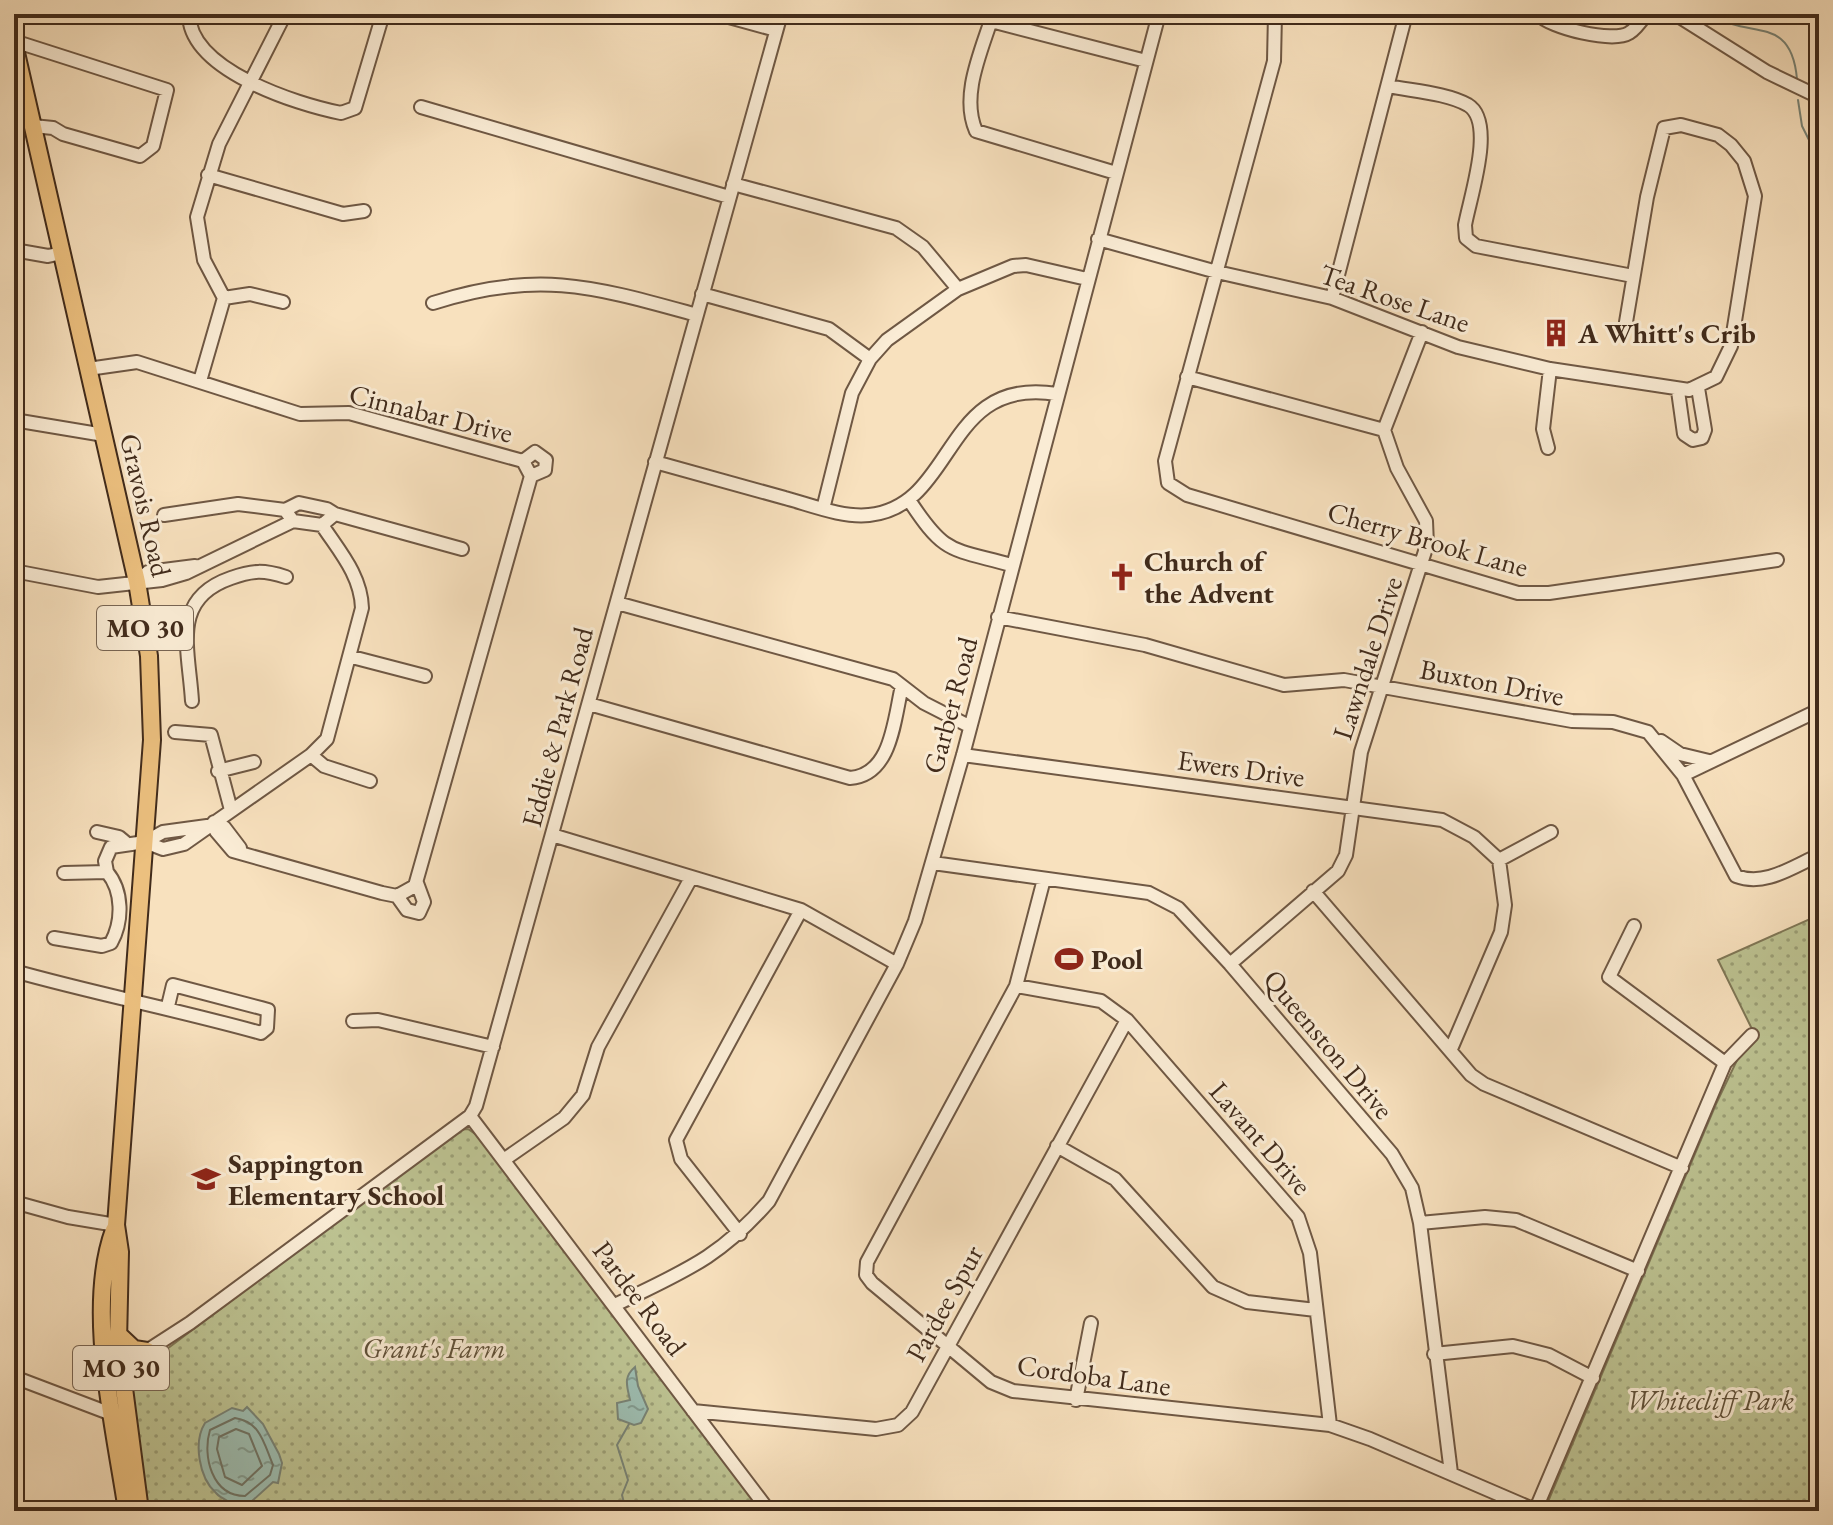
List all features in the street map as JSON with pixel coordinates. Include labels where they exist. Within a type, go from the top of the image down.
[{"type":"main road","name":"Gravois Road","points":[[14,43],[137,582],[153,706],[116,1225],[106,1259],[114,1363],[114,1415],[127,1511]]},
{"type":"main road","name":"Gravois Road","points":[[116,1225],[120,1252],[118,1334],[114,1363],[140,1511]]},
{"type":"main road","points":[[118,1334],[134,1349],[147,1351]]},
{"type":"street","points":[[189,14],[189,27],[199,44],[250,84],[317,107],[348,113],[355,108],[383,14]]},
{"type":"street","points":[[200,381],[224,298],[204,260],[197,217],[219,144],[285,14]]},
{"type":"street","points":[[718,14],[776,30]]},
{"type":"street","name":"Eddie & Park Road","points":[[470,1116],[476,1106],[493,1047],[781,14]]},
{"type":"street","name":"Garber Road","points":[[615,1305],[707,1260],[740,1234],[769,1201],[897,964],[933,863],[963,755],[1159,14]]},
{"type":"street","points":[[1275,14],[1274,61],[1187,377],[1384,430],[1422,332]]},
{"type":"street","points":[[1332,298],[1406,14]]},
{"type":"street","points":[[1538,14],[1553,25],[1610,37],[1628,34],[1646,14]]},
{"type":"street","points":[[1675,14],[1767,72],[1818,92]]},
{"type":"street","points":[[1116,173],[976,131],[968,114],[970,92],[992,18],[1146,61]]},
{"type":"street","points":[[14,43],[167,90],[153,146],[140,156],[63,134],[53,128],[33,126]]},
{"type":"street","points":[[1388,86],[1465,104],[1477,112],[1483,129],[1465,225],[1466,238],[1476,246],[1633,276],[1626,322]]},
{"type":"street","points":[[421,107],[731,190],[896,228],[923,247],[958,289]]},
{"type":"street","name":"Tea Rose Lane","points":[[1098,239],[1217,272],[1332,298],[1458,347],[1550,369],[1688,390],[1716,377],[1731,346],[1755,196],[1744,161],[1718,135],[1681,125],[1664,128],[1633,276]]},
{"type":"street","points":[[208,175],[343,214],[364,211]]},
{"type":"street","points":[[14,250],[48,256],[62,253]]},
{"type":"street","points":[[823,509],[852,393],[870,359],[887,340],[958,289],[1013,266],[1026,265],[1087,279]]},
{"type":"street","points":[[433,303],[473,290],[559,282],[601,288],[697,315]]},
{"type":"street","points":[[224,298],[250,294],[283,302]]},
{"type":"street","points":[[702,294],[829,329],[870,359]]},
{"type":"street","name":"Cinnabar Drive","points":[[88,369],[137,362],[300,414],[349,413],[523,461],[531,476],[407,890],[229,847],[211,824]]},
{"type":"street","points":[[1548,448],[1543,429],[1550,369]]},
{"type":"street","name":"Cherry Brook Lane","points":[[1187,377],[1165,461],[1168,483],[1187,495],[1518,593],[1777,560]]},
{"type":"street","points":[[655,462],[823,509],[867,515],[909,500],[986,405],[1024,390],[1057,394]]},
{"type":"street","points":[[14,420],[104,435]]},
{"type":"street","name":"Lawndale Drive","points":[[1230,964],[1344,863],[1361,752],[1427,545],[1426,521],[1397,468],[1384,430]]},
{"type":"street","points":[[523,461],[535,452],[546,460],[545,470],[531,476]]},
{"type":"street","points":[[909,500],[933,536],[946,547],[1011,565]]},
{"type":"street","points":[[14,571],[98,587],[137,582],[148,572],[201,565],[289,516],[299,503],[462,549]]},
{"type":"street","points":[[54,938],[102,946],[111,943],[116,934],[120,898],[105,861],[111,847],[125,842],[145,842],[163,832],[211,824],[311,755],[327,739],[352,657],[362,592],[355,574],[322,525],[238,504],[164,515]]},
{"type":"street","points":[[322,525],[335,514]]},
{"type":"street","points":[[201,565],[216,583]]},
{"type":"street","points":[[192,701],[188,613],[193,602],[216,583],[253,570],[286,577]]},
{"type":"street","points":[[617,603],[893,679],[924,703],[969,726]]},
{"type":"street","name":"Buxton Drive","points":[[998,617],[1145,645],[1284,685],[1344,680],[1572,721],[1613,722],[1648,732],[1680,754],[1709,761]]},
{"type":"street","points":[[352,657],[425,676]]},
{"type":"street","points":[[589,704],[850,778],[863,777],[883,760],[902,686]]},
{"type":"street","points":[[1683,775],[1819,710]]},
{"type":"street","points":[[175,732],[211,735],[218,771],[231,810]]},
{"type":"street","points":[[1648,732],[1683,775],[1736,876],[1750,881],[1764,880],[1819,855]]},
{"type":"street","points":[[311,755],[324,766],[370,781]]},
{"type":"street","name":"Ewers Drive","points":[[963,755],[1442,820],[1474,837],[1499,860]]},
{"type":"street","points":[[218,771],[254,762]]},
{"type":"street","points":[[97,832],[119,837],[125,842]]},
{"type":"street","points":[[1451,1049],[1501,932],[1505,905],[1499,860],[1551,832]]},
{"type":"street","points":[[552,835],[801,910],[897,964]]},
{"type":"street","name":"Queenston Drive","points":[[933,863],[1149,893],[1178,908],[1230,964],[1392,1154],[1412,1188],[1420,1223],[1451,1473]]},
{"type":"street","points":[[64,873],[107,872]]},
{"type":"street","points":[[505,1159],[564,1118],[583,1095],[598,1047],[691,878]]},
{"type":"street","name":"Cordoba Lane","points":[[1044,879],[1016,986],[867,1262],[866,1275],[878,1291],[991,1382],[1002,1387],[1076,1400],[1330,1425],[1451,1473],[1535,1511]]},
{"type":"street","points":[[1313,891],[1484,1084],[1682,1168]]},
{"type":"street","points":[[740,1234],[681,1159],[676,1140],[801,910]]},
{"type":"street","points":[[1634,926],[1609,977],[1725,1063]]},
{"type":"street","points":[[14,971],[134,1002],[168,1006],[261,1033],[267,1028],[268,1010],[173,985],[168,1006]]},
{"type":"street","name":"Lavant Drive","points":[[1016,986],[1101,1001],[1127,1020],[1298,1217],[1310,1253],[1330,1425]]},
{"type":"street","points":[[353,1021],[378,1020],[493,1047]]},
{"type":"street","name":"Pardee Spur","points":[[693,1411],[876,1429],[898,1425],[912,1412],[1127,1020]]},
{"type":"street","points":[[1535,1511],[1725,1063],[1752,1035]]},
{"type":"street","points":[[114,1363],[147,1351],[190,1323],[470,1116]]},
{"type":"street","name":"Pardee Road","points":[[470,1116],[769,1511]]},
{"type":"street","points":[[1057,1146],[1115,1179],[1213,1287],[1247,1302],[1316,1310]]},
{"type":"street","points":[[14,1202],[68,1217],[116,1225]]},
{"type":"street","points":[[1420,1223],[1485,1217],[1516,1220],[1638,1271]]},
{"type":"street","points":[[114,1363],[151,1357],[190,1323]]},
{"type":"street","points":[[1076,1400],[1091,1323]]},
{"type":"street","points":[[1434,1354],[1513,1346],[1549,1355],[1593,1378]]},
{"type":"street","points":[[14,1377],[114,1415]]},
{"type":"green space","name":"Whitecliff Park","points":[[1819,915],[1819,1511],[1544,1511],[1716,1104],[1752,1029],[1718,960]]},
{"type":"green space","name":"Grant's Farm","points":[[468,1129],[484,1140],[764,1511],[148,1511],[131,1384],[135,1373],[458,1130]]},
{"type":"water","points":[[635,1367],[638,1386],[648,1409],[641,1423],[634,1425],[618,1419],[617,1403],[630,1400],[627,1378]]},
{"type":"water","points":[[247,1407],[263,1424],[282,1463],[278,1483],[273,1482],[251,1502],[237,1507],[218,1495],[205,1478],[199,1440],[205,1423],[232,1408],[243,1411]]},
{"type":"waterway","points":[[1713,14],[1726,22],[1777,36],[1786,44],[1793,58],[1797,79]]},
{"type":"waterway","points":[[1798,100],[1802,126],[1819,160]]},
{"type":"waterway","points":[[626,1511],[622,1495],[628,1480],[617,1445],[629,1424]]},
{"type":"place","name":"A Whitt's Crib","points":[[1556,333]]},
{"type":"place","name":"Church of the Advent","points":[[1122,577]]},
{"type":"place","name":"Pool","points":[[1069,959]]},
{"type":"place","name":"Sappington Elementary School","points":[[206,1179]]}]
